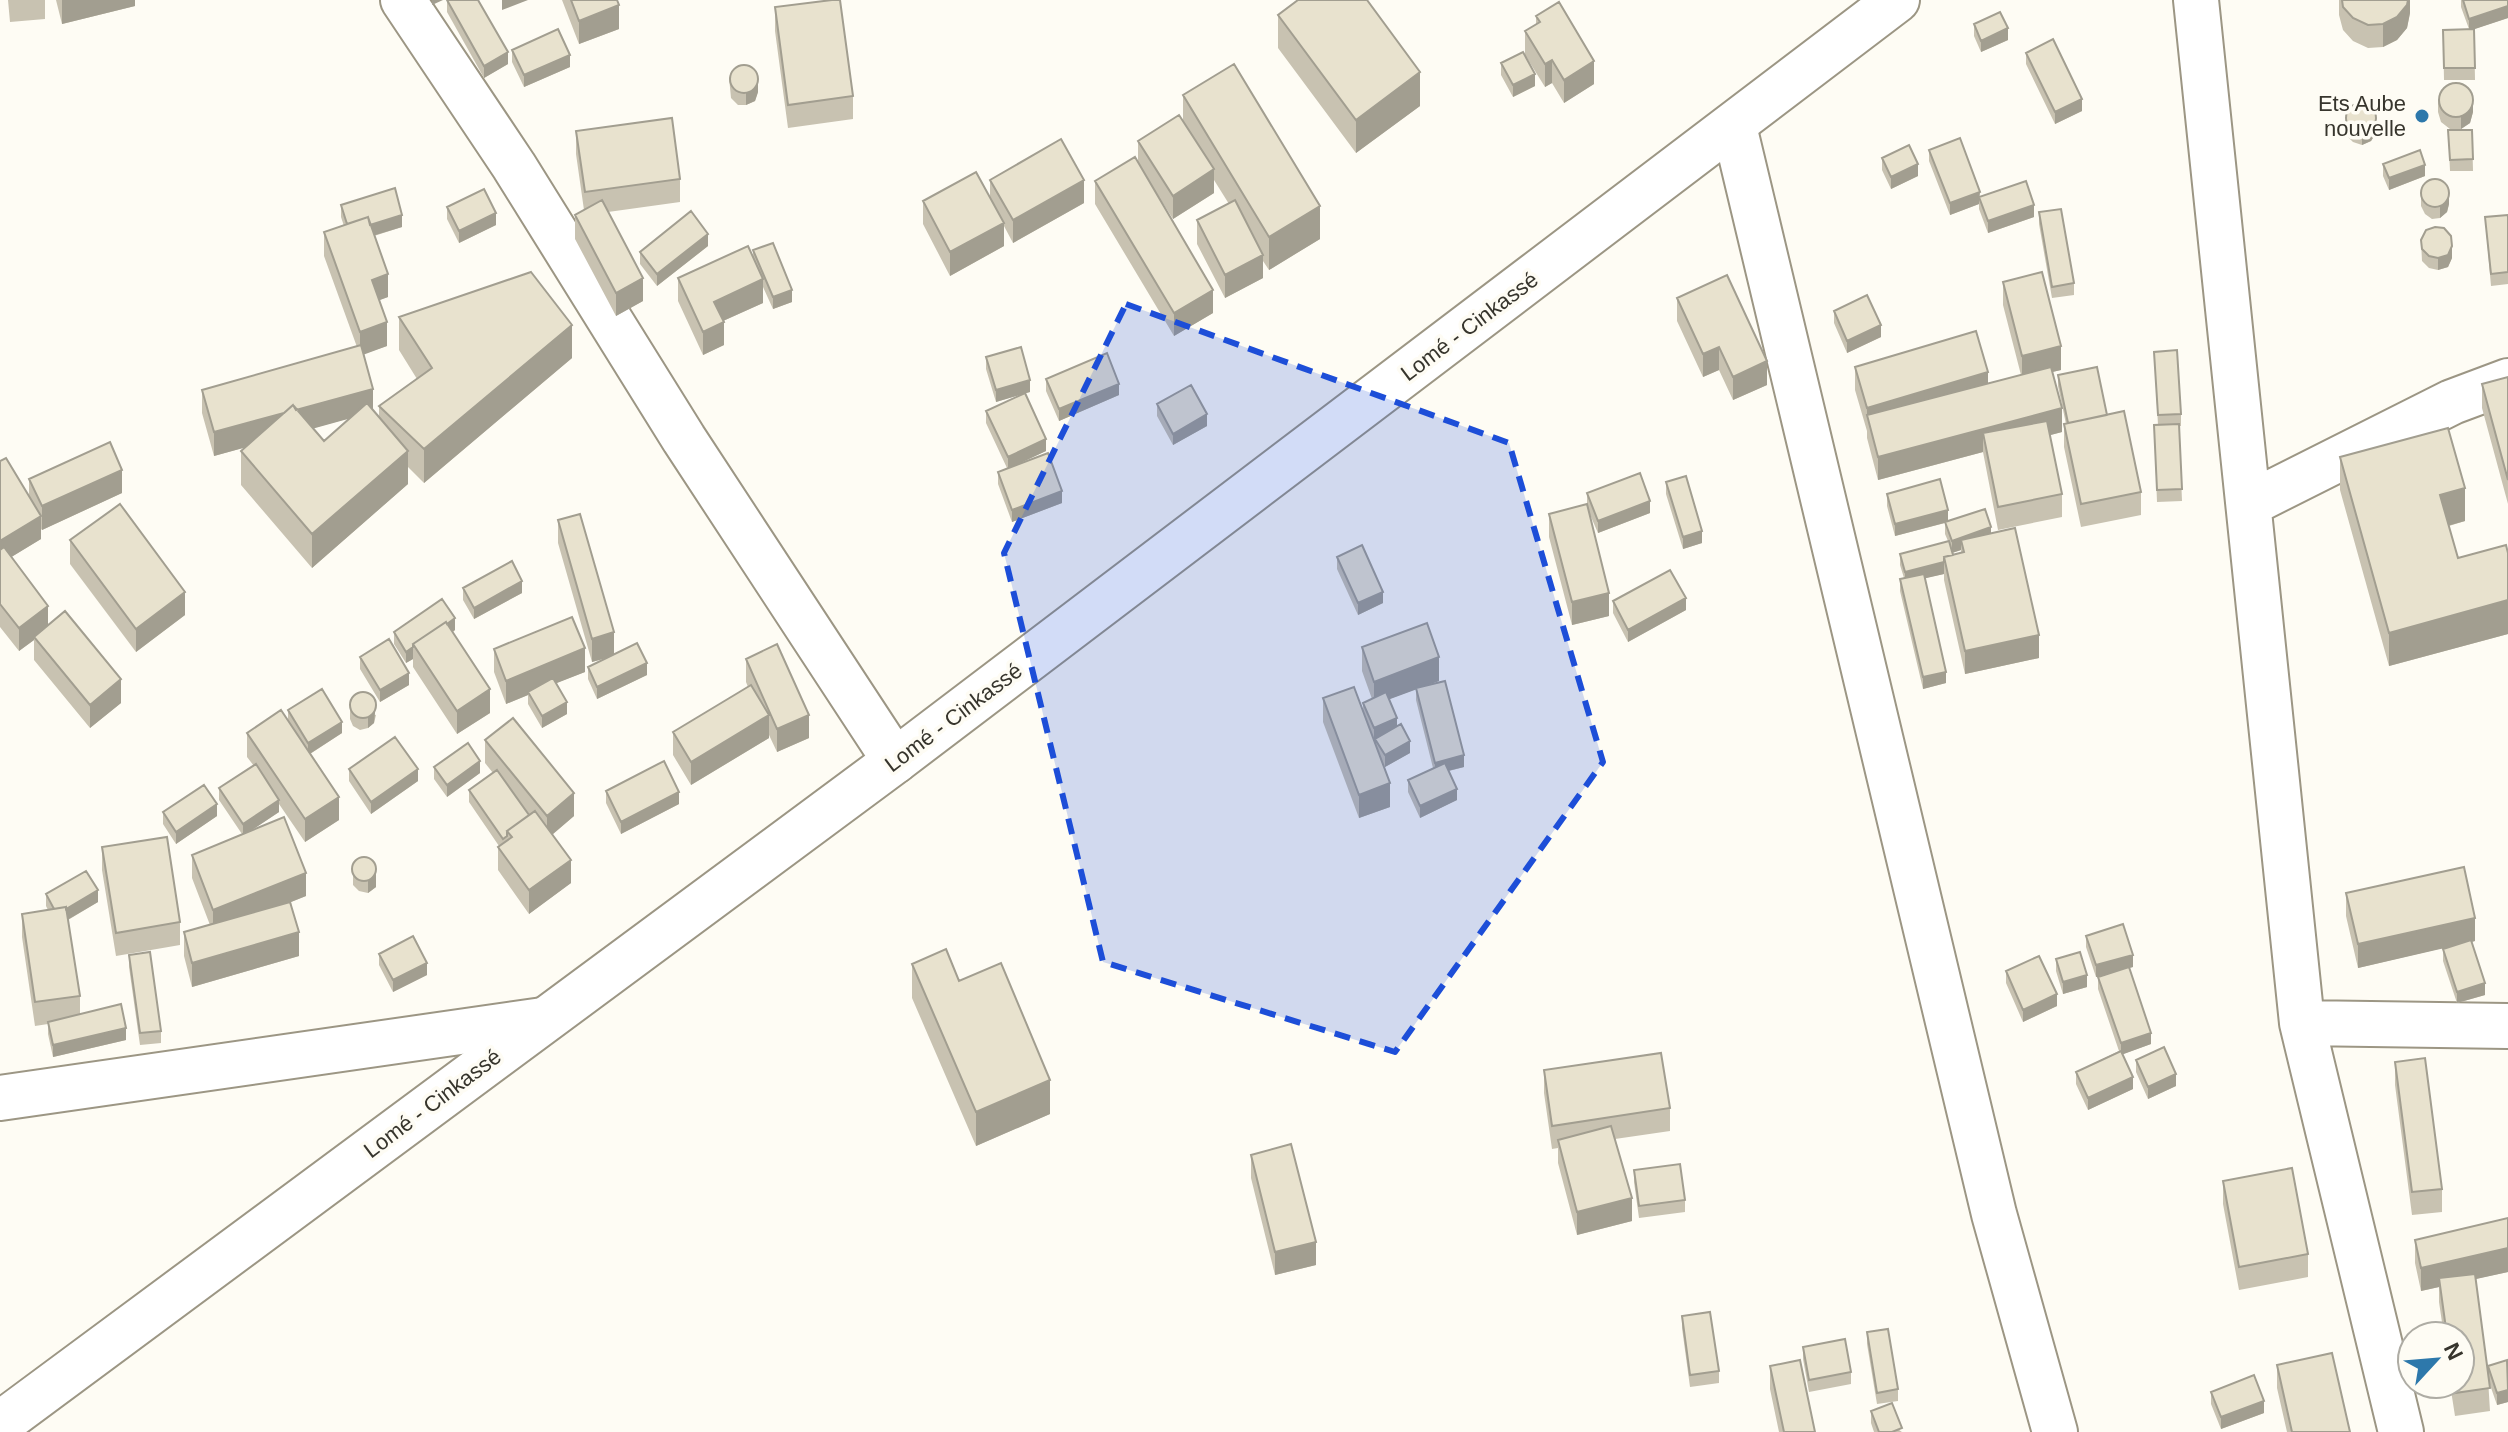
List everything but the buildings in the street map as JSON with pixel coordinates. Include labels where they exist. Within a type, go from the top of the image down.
[{"type":"main road","points":[[403,0],[514,166],[684,439],[895,761]]},
{"type":"main road","name":"Lomé - Cinkassé","points":[[0,1424],[895,761],[1897,0]]},
{"type":"main road","points":[[2196,0],[2302,1023],[2401,1432]]},
{"type":"main road","points":[[1734,126],[1994,1214],[2055,1432]]},
{"type":"main road","points":[[2249,504],[2452,402],[2508,381]]},
{"type":"main road","points":[[0,1098],[543,1020]]},
{"type":"main road","points":[[2302,1023],[2508,1026]]},
{"type":"highlighted area","points":[[1126,304],[1509,443],[1603,762],[1395,1052],[1103,962],[1004,553]]},
{"type":"place","name":"Ets Aube nouvelle","points":[[2422,116]]}]
